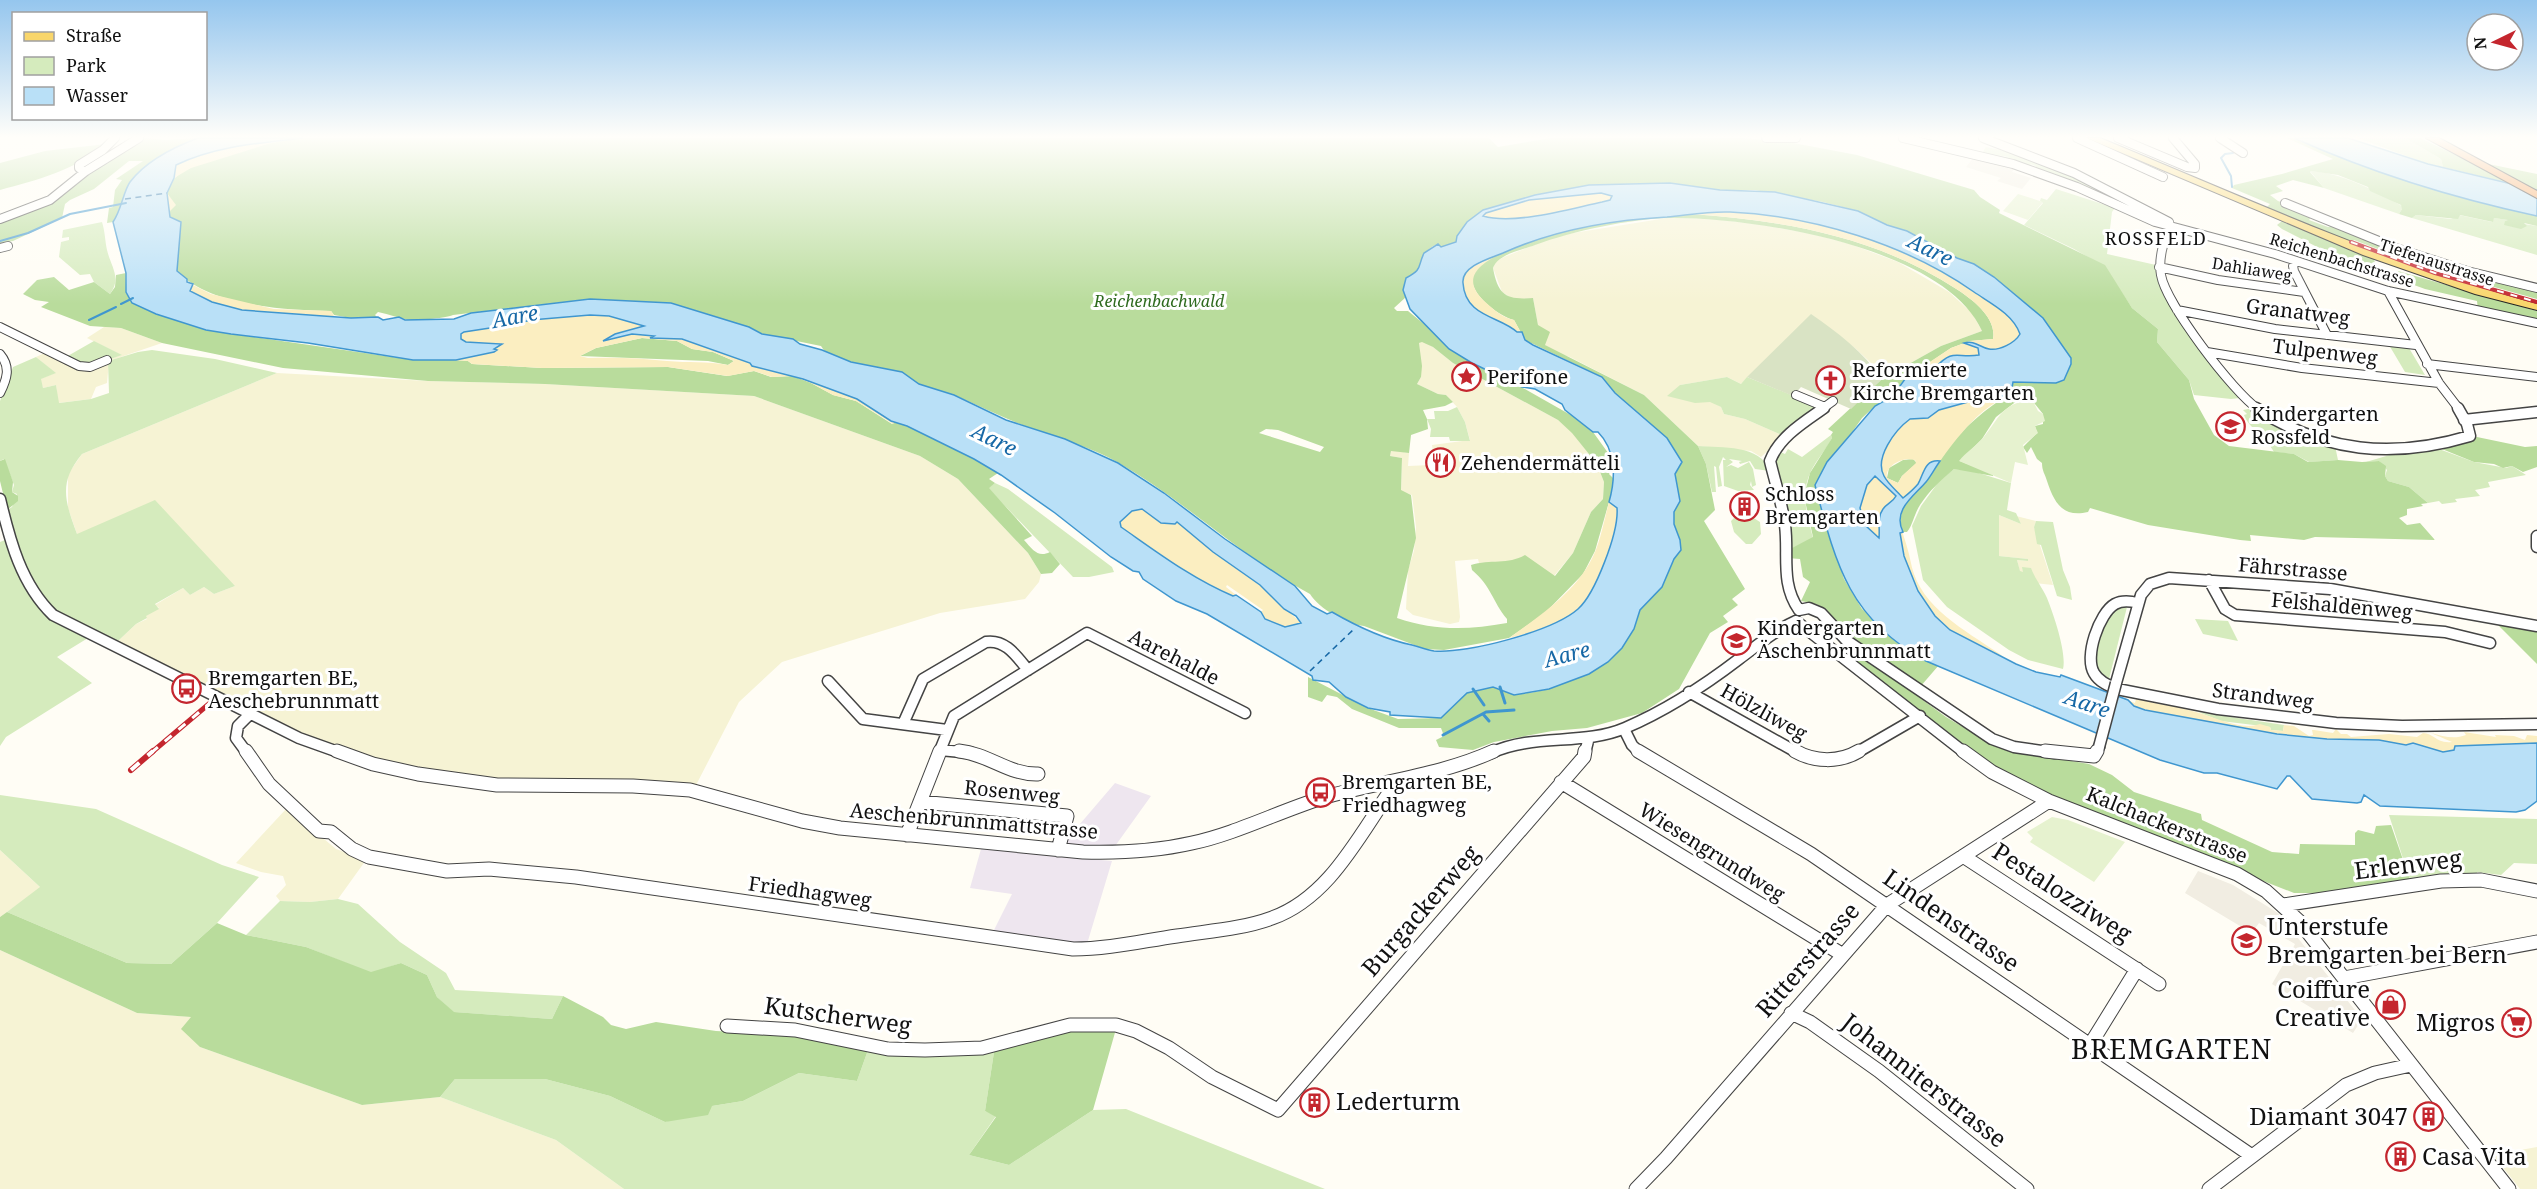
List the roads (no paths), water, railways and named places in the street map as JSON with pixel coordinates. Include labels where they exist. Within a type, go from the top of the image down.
[{"type":"main road","name":"Tiefenaustrasse","points":[[2222,193],[2329,239],[2436,279],[2537,307]]},
{"type":"main road","name":"Tiefenaustrasse","points":[[2231,193],[2291,219],[2329,239]]},
{"type":"street","points":[[0,219],[50,200],[58,193]]},
{"type":"street","name":"Reichenbachstrasse","points":[[2088,193],[2150,220],[2296,261],[2388,291],[2537,323]]},
{"type":"street","points":[[2115,193],[2166,219],[2170,225],[2161,250],[2159,267],[2164,287],[2177,310],[2236,390],[2252,405],[2291,427],[2331,442],[2379,450],[2414,449],[2470,436],[2471,431],[2447,390],[2439,383],[2427,364],[2416,345],[2416,339],[2388,291]]},
{"type":"street","points":[[2285,203],[2396,248],[2467,271],[2537,288]]},
{"type":"street","name":"Dahliaweg","points":[[2296,261],[2293,270],[2327,335]]},
{"type":"street","name":"Dahliaweg","points":[[2159,267],[2237,283],[2304,292]]},
{"type":"street","name":"Granatweg","points":[[2177,310],[2241,323],[2416,345]]},
{"type":"street","points":[[0,327],[79,366],[88,367],[107,360]]},
{"type":"street","name":"Tulpenweg","points":[[2207,351],[2286,366],[2439,383]]},
{"type":"street","points":[[0,354],[6,362],[8,373],[0,393]]},
{"type":"street","points":[[2427,364],[2537,377]]},
{"type":"street","points":[[1796,395],[1829,404],[1784,440],[1771,454],[1770,461],[1785,526],[1784,578],[1798,616]]},
{"type":"street","points":[[2464,420],[2537,412]]},
{"type":"street","name":"Aeschenbrunnmattstrasse","points":[[0,498],[18,560],[34,592],[47,610],[250,714],[324,748],[373,764],[463,782],[517,786],[633,786],[683,789],[725,798],[802,821],[908,835],[1058,850],[1118,853],[1193,843],[1323,798],[1466,764],[1499,749],[1517,744],[1549,739],[1589,737],[1624,729],[1653,715],[1689,692],[1798,616]]},
{"type":"street","points":[[2537,536],[2537,547]]},
{"type":"street","name":"Fährstrasse","points":[[1798,616],[1809,608],[1821,613],[1847,641],[1992,739],[2014,747],[2086,757],[2094,756],[2099,747],[2138,603],[2145,588],[2156,581],[2175,578],[2346,591],[2537,626]]},
{"type":"street","name":"Felshaldenweg","points":[[2209,580],[2224,609],[2233,614],[2445,632],[2490,643]]},
{"type":"street","name":"Strandweg","points":[[2138,603],[2124,599],[2113,605],[2100,622],[2096,636],[2091,660],[2092,670],[2100,680],[2119,690],[2209,708],[2295,720],[2394,726],[2537,724]]},
{"type":"street","name":"Kalchackerstrasse","points":[[1798,616],[1978,763],[2049,801],[2218,865],[2251,881],[2283,905],[2299,921],[2509,1189]]},
{"type":"street","name":"Aarehalde","points":[[1028,670],[1087,633],[1245,713]]},
{"type":"street","points":[[903,724],[923,679],[986,642],[995,640],[1003,643],[1028,670],[958,712],[951,720],[908,835]]},
{"type":"street","points":[[828,681],[863,719],[947,730]]},
{"type":"street","name":"Hölzliweg","points":[[1689,692],[1788,749],[1809,759],[1817,760],[1852,755],[1920,716]]},
{"type":"street","name":"Friedhagweg","points":[[250,714],[238,726],[236,738],[269,784],[319,831],[331,832],[352,849],[369,857],[447,872],[489,869],[576,876],[742,903],[1073,949],[1102,948],[1247,924],[1291,910],[1304,902],[1331,875],[1389,793],[1389,783]]},
{"type":"street","name":"Lindenstrasse","points":[[1624,729],[1632,745],[1642,755],[1811,854],[2252,1156]]},
{"type":"street","name":"Burgackerweg","points":[[1278,1110],[1584,757],[1589,737]]},
{"type":"street","points":[[940,750],[979,754],[1001,762],[1022,775],[1038,774]]},
{"type":"street","name":"Wiesengrundweg","points":[[1561,782],[1843,955]]},
{"type":"street","name":"Ritterstrasse","points":[[1636,1189],[1666,1158],[1887,905],[2049,801]]},
{"type":"street","name":"Rosenweg","points":[[920,802],[1067,816],[1058,850]]},
{"type":"street","name":"Pestalozziweg","points":[[1963,856],[2159,984]]},
{"type":"street","name":"Erlenweg","points":[[2283,905],[2458,880],[2506,884],[2537,891]]},
{"type":"street","points":[[2344,978],[2537,942]]},
{"type":"street","name":"Pestalozziweg","points":[[2090,1045],[2137,969]]},
{"type":"street","name":"Johanniterstrasse","points":[[1791,1013],[1810,1022],[1879,1071],[2027,1189]]},
{"type":"street","name":"Kutscherweg","points":[[727,1026],[795,1030],[888,1049],[925,1050],[982,1048],[1070,1024],[1116,1025],[1136,1031],[1169,1048],[1212,1077],[1278,1110]]},
{"type":"street","points":[[2209,1189],[2346,1086],[2375,1073],[2411,1065]]},
{"type":"water","name":"Aare","points":[[125,193],[167,193],[170,217],[181,222],[177,271],[187,279],[187,282],[193,284],[190,291],[212,302],[242,310],[351,318],[378,317],[383,320],[399,317],[405,320],[454,319],[471,313],[590,299],[671,303],[749,327],[762,334],[793,339],[800,344],[851,362],[902,372],[919,384],[954,395],[1006,420],[1065,439],[1118,463],[1295,586],[1312,606],[1327,614],[1332,612],[1381,636],[1434,651],[1449,651],[1487,645],[1530,633],[1578,609],[1592,590],[1605,562],[1617,519],[1617,508],[1609,502],[1613,483],[1611,456],[1604,439],[1598,432],[1593,432],[1565,410],[1562,404],[1535,389],[1522,387],[1472,363],[1449,349],[1410,309],[1403,290],[1406,278],[1419,268],[1424,253],[1438,244],[1441,247],[1456,242],[1457,236],[1467,222],[1483,210],[1543,193],[1596,193],[1529,200],[1486,213],[1483,216],[1510,219],[1542,215],[1610,200],[1612,196],[1603,193],[1781,193],[1858,211],[1887,225],[1907,231],[1957,258],[1974,264],[1994,277],[2043,318],[2071,358],[2071,364],[2064,380],[2056,383],[2013,382],[2011,393],[1997,401],[1980,399],[1939,410],[1928,418],[1910,419],[1898,430],[1884,453],[1882,469],[1884,476],[1903,498],[1918,484],[1925,468],[1931,462],[1940,461],[1928,480],[1902,510],[1900,524],[1903,532],[1900,533],[1904,556],[1918,591],[1935,616],[1950,630],[2016,664],[2036,672],[2060,677],[2061,675],[2128,700],[2134,706],[2145,710],[2277,734],[2327,739],[2379,740],[2406,745],[2413,743],[2443,752],[2454,750],[2455,746],[2537,743],[2537,801],[2525,810],[2516,812],[2380,806],[2364,795],[2361,802],[2357,803],[2312,799],[2290,776],[2287,776],[2277,789],[2217,773],[2204,773],[2160,760],[1926,661],[1900,645],[1879,627],[1863,608],[1850,587],[1830,540],[1815,485],[1827,462],[1875,406],[1893,396],[1905,379],[1913,374],[1935,368],[1951,356],[1979,355],[1978,348],[1964,343],[1971,342],[1989,349],[1997,349],[2011,343],[2020,334],[2012,321],[2000,310],[1947,275],[1889,247],[1826,226],[1794,219],[1730,212],[1625,221],[1542,238],[1485,260],[1467,272],[1463,283],[1465,294],[1476,309],[1517,332],[1522,332],[1525,340],[1533,345],[1602,377],[1615,393],[1667,438],[1682,462],[1675,474],[1680,501],[1674,512],[1674,524],[1681,550],[1674,559],[1662,587],[1640,610],[1634,629],[1622,648],[1608,662],[1589,674],[1549,689],[1514,695],[1493,687],[1467,693],[1441,718],[1390,715],[1390,712],[1368,708],[1346,697],[1329,682],[1313,680],[1312,676],[1207,614],[1176,601],[1143,579],[1139,572],[1133,571],[1111,557],[1055,513],[1001,475],[907,426],[891,421],[857,399],[803,379],[752,366],[750,363],[682,339],[650,338],[654,336],[632,334],[603,341],[615,334],[644,326],[609,316],[590,315],[519,323],[517,321],[503,326],[464,332],[461,334],[461,339],[466,342],[502,344],[494,349],[497,350],[494,352],[456,360],[413,360],[206,330],[156,314],[132,303],[126,292],[126,273],[113,222]],"holes":[[[1875,476],[1896,496],[1881,512],[1879,538],[1865,525],[1860,508],[1867,485]],[[1142,509],[1161,523],[1175,524],[1177,522],[1213,552],[1260,585],[1301,623],[1285,627],[1265,619],[1261,612],[1236,595],[1233,596],[1203,581],[1121,527],[1120,522],[1132,511]]]},
{"type":"water","points":[[2449,193],[2537,193],[2537,216]]},
{"type":"waterway","points":[[0,241],[28,233],[70,214],[126,203]]},
{"type":"waterway","points":[[121,304],[133,298]]},
{"type":"waterway","points":[[89,320],[116,307]]},
{"type":"waterway","points":[[1500,687],[1505,703]]},
{"type":"waterway","points":[[1473,689],[1484,705]]},
{"type":"waterway","points":[[1443,735],[1486,712],[1514,710]]},
{"type":"waterway","points":[[1483,714],[1489,721]]},
{"type":"railway","points":[[2351,242],[2435,273],[2537,302]]},
{"type":"railway","points":[[151,753],[210,703]]},
{"type":"railway","points":[[131,770],[153,751]]},
{"type":"place","name":"Perifone","points":[[1466,377]]},
{"type":"place","name":"Reformierte Kirche Bremgarten","points":[[1831,381]]},
{"type":"place","name":"Kindergarten Rossfeld","points":[[2230,426]]},
{"type":"place","name":"Zehendermätteli","points":[[1440,463]]},
{"type":"place","name":"Schloss Bremgarten","points":[[1744,506]]},
{"type":"place","name":"Kindergarten Äschenbrunnmatt","points":[[1736,640]]},
{"type":"place","name":"Bremgarten BE, Aeschebrunnmatt","points":[[187,689]]},
{"type":"place","name":"Bremgarten BE, Friedhagweg","points":[[1321,793]]},
{"type":"place","name":"Unterstufe Bremgarten bei Bern","points":[[2246,941]]},
{"type":"place","name":"Coiffure Creative","points":[[2391,1004]]},
{"type":"place","name":"Migros","points":[[2516,1023]]},
{"type":"place","name":"Lederturm","points":[[1315,1102]]},
{"type":"place","name":"Diamant 3047","points":[[2429,1117]]},
{"type":"place","name":"Casa Vita","points":[[2401,1157]]},
{"type":"district","name":"ROSSFELD","points":[[2156,239]]},
{"type":"district","name":"BREMGARTEN","points":[[2172,1050]]},
{"type":"park label","name":"Reichenbachwald","points":[[1159,301]]}]
